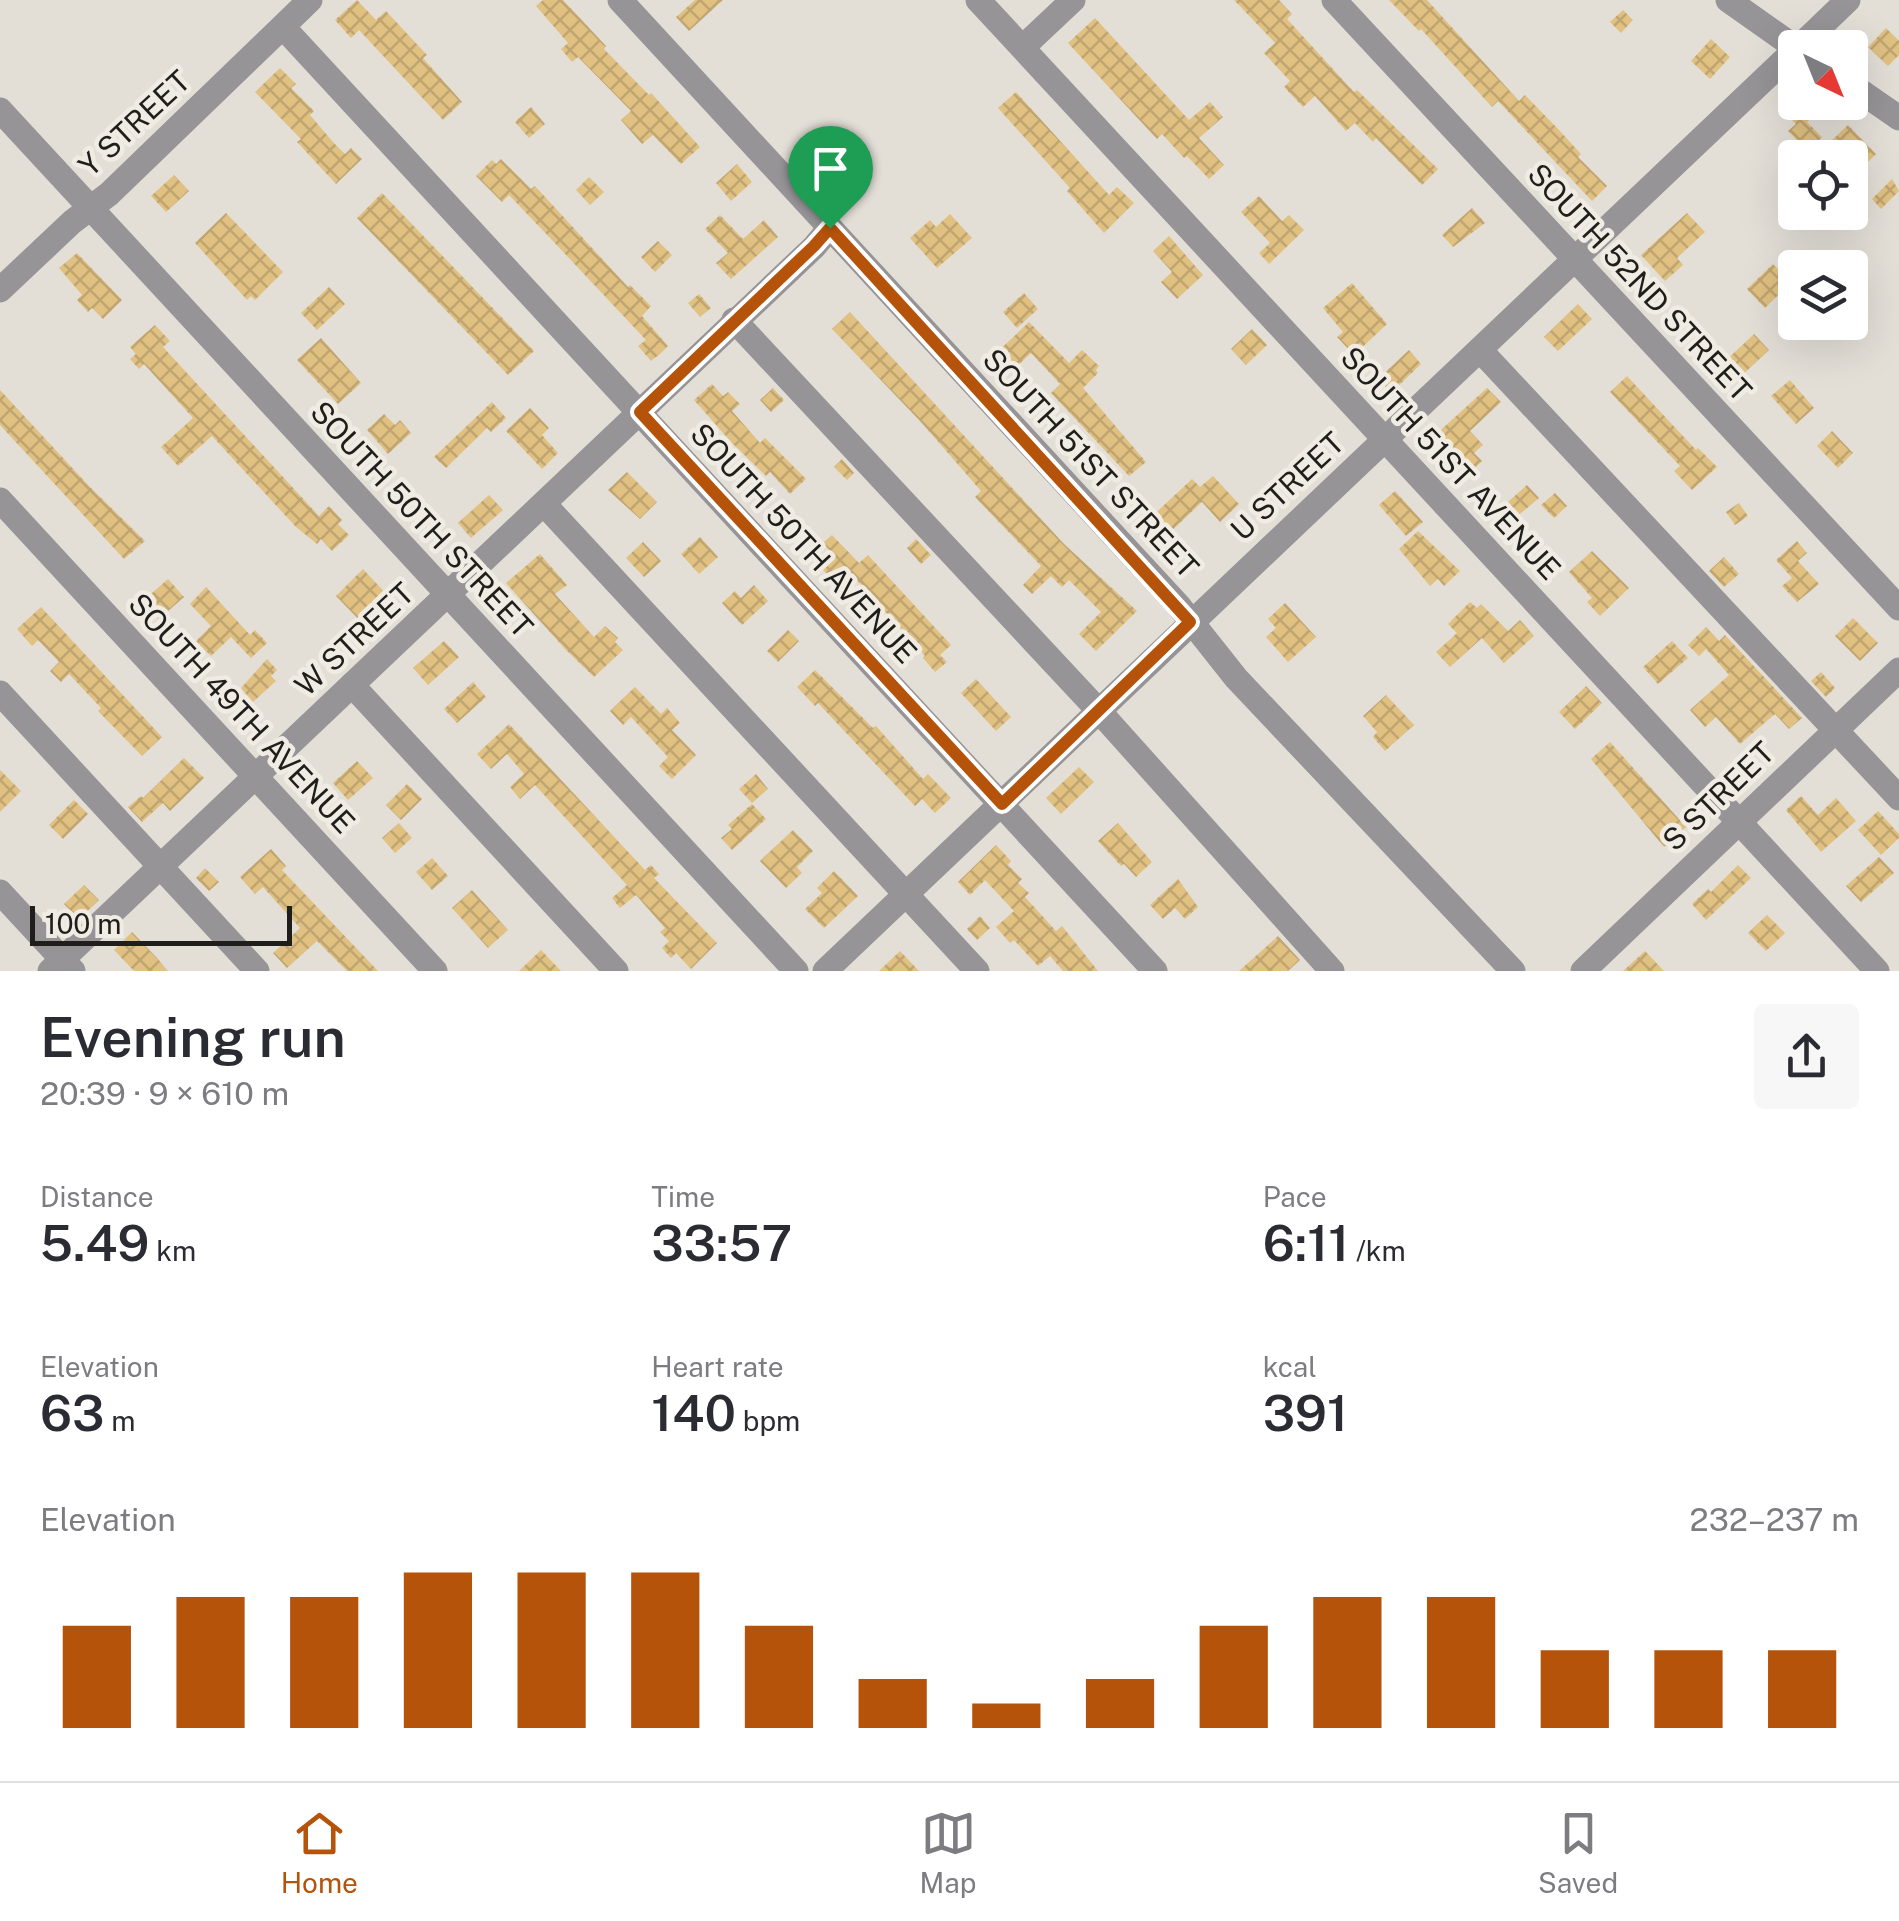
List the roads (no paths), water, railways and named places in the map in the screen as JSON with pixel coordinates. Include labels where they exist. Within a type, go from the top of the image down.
[{"type":"street","name":"Y STREET","points":[[0,290],[310,0]]},
{"type":"street","name":"SOUTH 51ST STREET","points":[[620,0],[1190,622],[1236,678],[1512,971]]},
{"type":"street","name":"SOUTH 51ST AVENUE","points":[[978,0],[1877,971]]},
{"type":"street","points":[[1023,48],[1072,0]]},
{"type":"street","name":"SOUTH 52ND STREET","points":[[1334,0],[1899,608]]},
{"type":"street","points":[[1728,0],[1778,35]]},
{"type":"street","name":"U STREET","points":[[1816,30],[1848,0]]},
{"type":"street","name":"SOUTH 50TH AVENUE","points":[[283,27],[1155,971]]},
{"type":"street","name":"U STREET","points":[[825,971],[1778,65]]},
{"type":"street","points":[[1868,96],[1899,118]]},
{"type":"street","name":"SOUTH 50TH STREET","points":[[0,110],[796,971]]},
{"type":"street","name":"W STREET","points":[[61,967],[161,866],[830,228]]},
{"type":"street","points":[[734,320],[1098,710],[1332,971]]},
{"type":"street","points":[[1480,350],[1899,798]]},
{"type":"street","name":"SOUTH 49TH AVENUE","points":[[0,500],[435,971]]},
{"type":"street","points":[[544,504],[978,971]]},
{"type":"street","name":"S STREET","points":[[1583,971],[1899,670]]},
{"type":"street","points":[[352,685],[616,971]]},
{"type":"street","points":[[0,694],[258,971]]},
{"type":"street","points":[[0,892],[61,967]]}]
